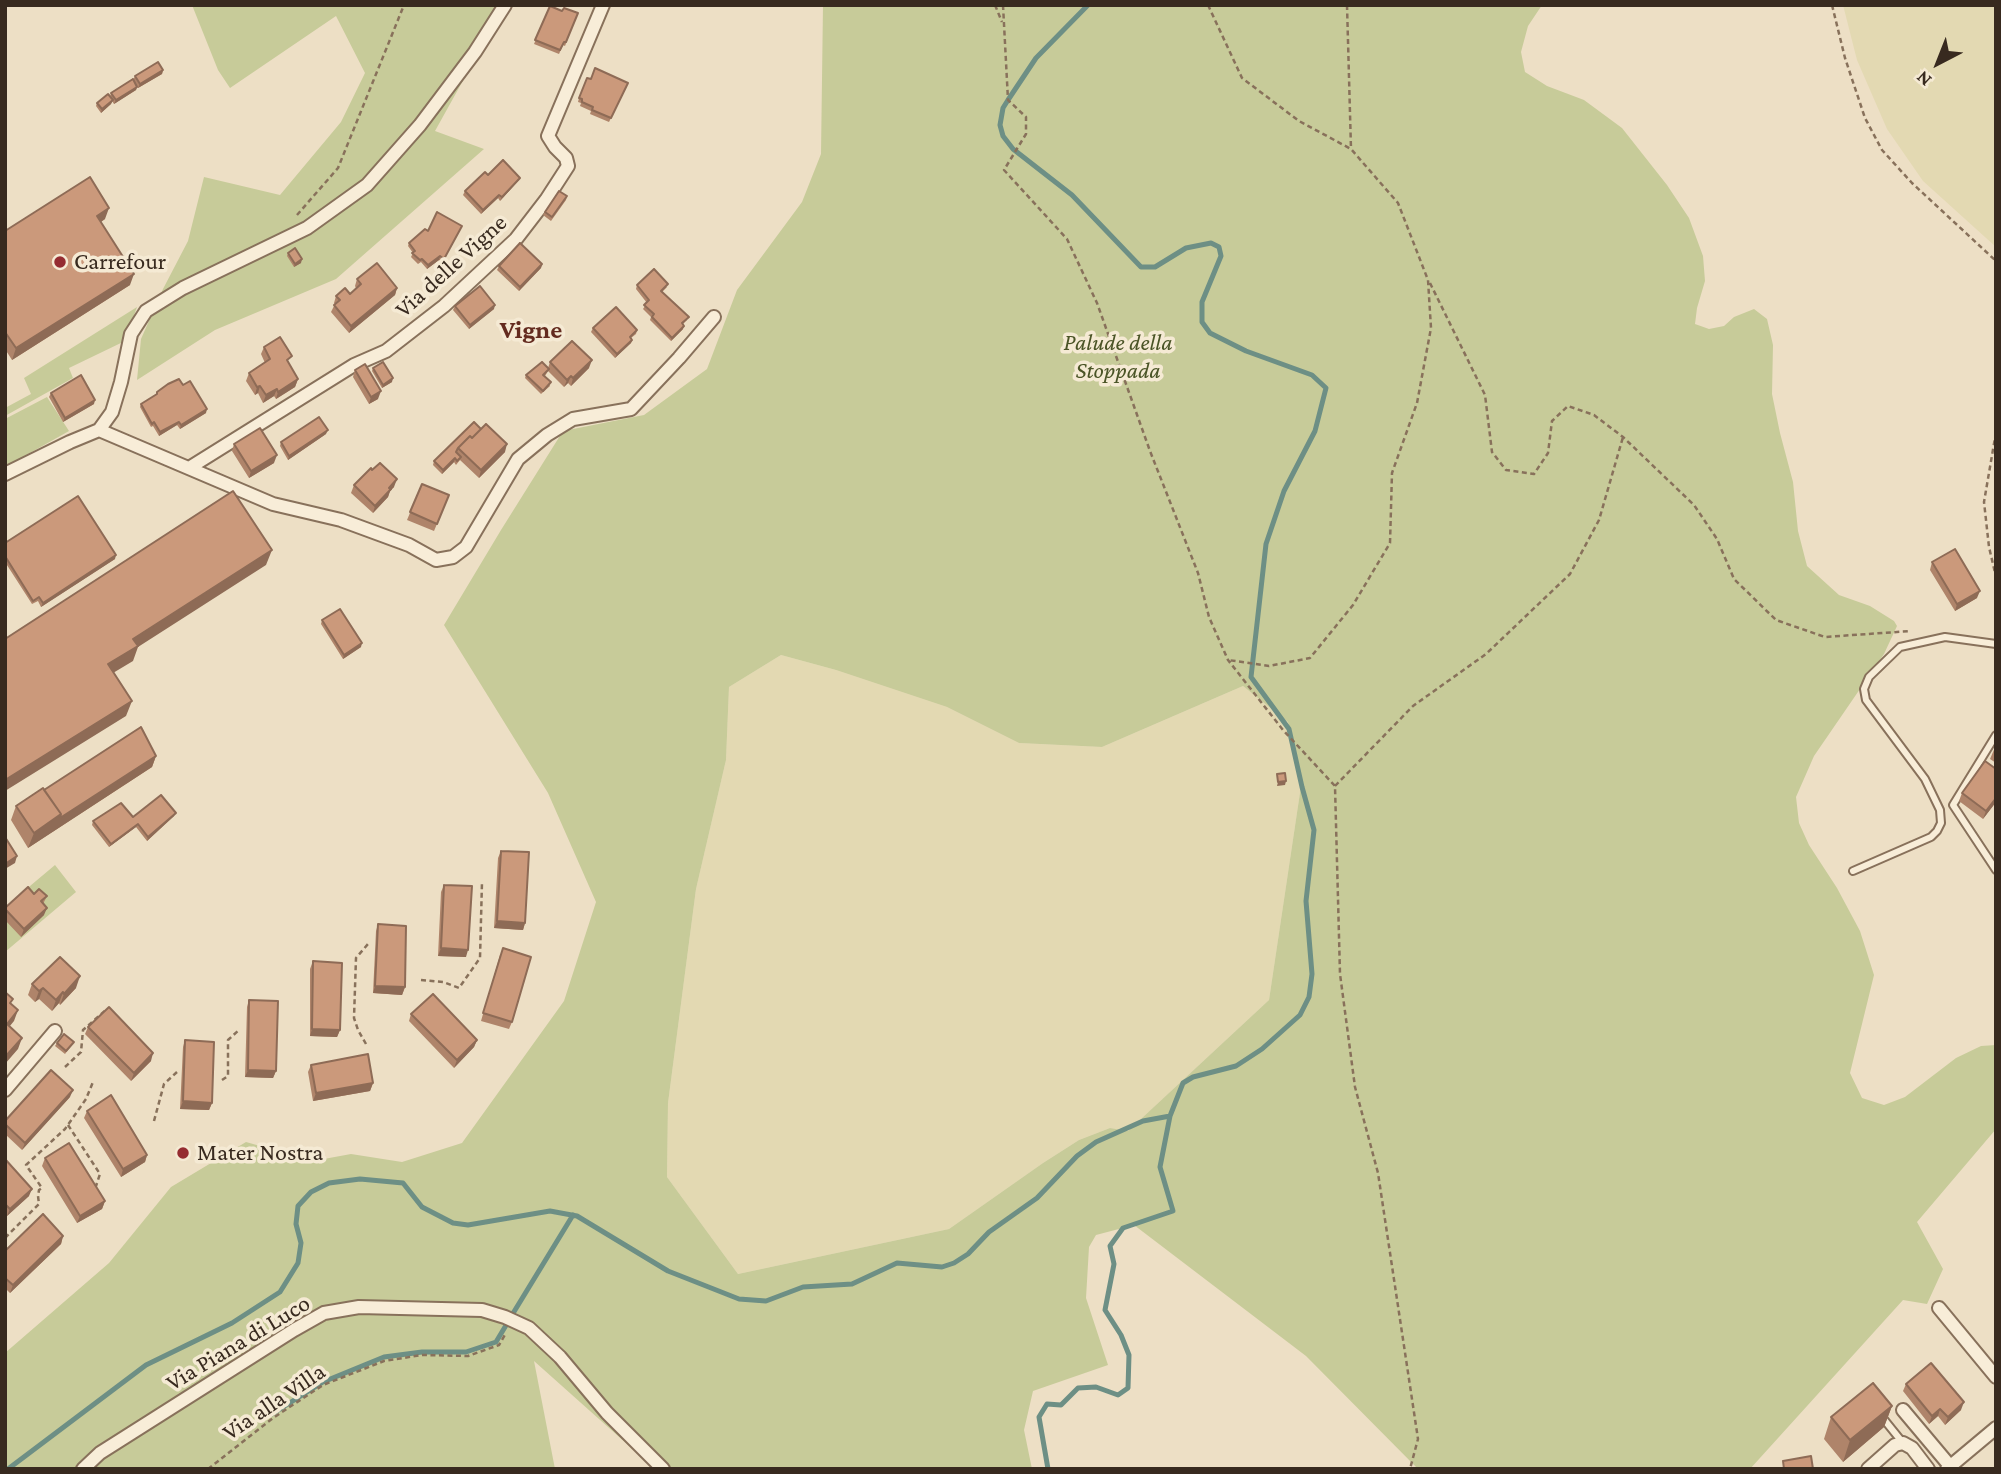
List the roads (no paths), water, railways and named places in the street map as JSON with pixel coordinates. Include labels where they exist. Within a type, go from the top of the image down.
[{"type":"street","points":[[5,474],[99,430],[112,412],[131,334],[146,312],[183,288],[307,228],[367,185],[420,125],[475,52],[505,5]]},
{"type":"street","name":"Via delle Vigne","points":[[189,468],[354,365],[386,351],[444,306],[516,239],[568,166],[566,158],[548,136],[603,5]]},
{"type":"street","points":[[99,430],[272,504],[341,520],[409,545],[436,560],[453,557],[466,547],[518,459],[547,435],[573,419],[631,409],[714,317]]},
{"type":"street","points":[[5,1090],[55,1031]]},
{"type":"street","name":"Via Piana di Luco","points":[[83,1469],[100,1453],[293,1331],[324,1313],[359,1307],[482,1310],[529,1328],[663,1469]]},
{"type":"street","points":[[1939,1308],[1996,1377]]},
{"type":"street","points":[[1903,1410],[1949,1467],[1996,1428]]},
{"type":"street","points":[[1868,1469],[1884,1460],[1895,1445],[1903,1443],[1912,1448],[1928,1469]]},
{"type":"lane","points":[[1853,871],[1931,837],[1941,823],[1940,810],[1925,779],[1866,700],[1864,689],[1869,677],[1900,647],[1945,637],[1996,644]]},
{"type":"lane","points":[[1996,735],[1953,805],[1996,870]]},
{"type":"lane","points":[[1874,1408],[1903,1443]]},
{"type":"waterway","points":[[1048,1469],[1039,1417],[1047,1404],[1061,1405],[1078,1388],[1096,1387],[1118,1395],[1128,1388],[1129,1355],[1121,1335],[1105,1310],[1114,1264],[1110,1246],[1123,1228],[1173,1211],[1160,1167],[1170,1116],[1183,1083],[1193,1077],[1236,1066],[1262,1049],[1300,1015],[1309,997],[1312,974],[1306,901],[1314,830],[1289,729],[1251,677],[1266,544],[1284,491],[1315,431],[1326,388],[1312,375],[1246,351],[1210,333],[1202,322],[1202,302],[1221,256],[1219,247],[1211,243],[1186,248],[1155,267],[1141,267],[1072,195],[1013,149],[1003,136],[1000,125],[1003,108],[1008,100],[1036,58],[1088,5]]},
{"type":"waterway","points":[[8,1469],[146,1365],[232,1323],[280,1292],[298,1263],[301,1243],[296,1224],[298,1206],[311,1192],[329,1183],[360,1179],[403,1183],[422,1207],[453,1223],[468,1225],[550,1211],[577,1216],[668,1271],[739,1299],[766,1301],[803,1287],[852,1284],[897,1263],[942,1267],[954,1263],[968,1254],[989,1232],[1037,1198],[1077,1156],[1096,1142],[1143,1121],[1170,1116]]},
{"type":"waterway","points":[[512,1315],[573,1215]]},
{"type":"waterway","points":[[272,1414],[323,1382],[384,1357],[422,1352],[466,1352],[496,1342],[508,1322]]},
{"type":"place","name":"Carrefour","points":[[60,262]]},
{"type":"place","name":"Mater Nostra","points":[[183,1153]]},
{"type":"district","name":"Vigne","points":[[531,330]]},
{"type":"park label","name":"Palude della Stoppada","points":[[1118,357]]}]
